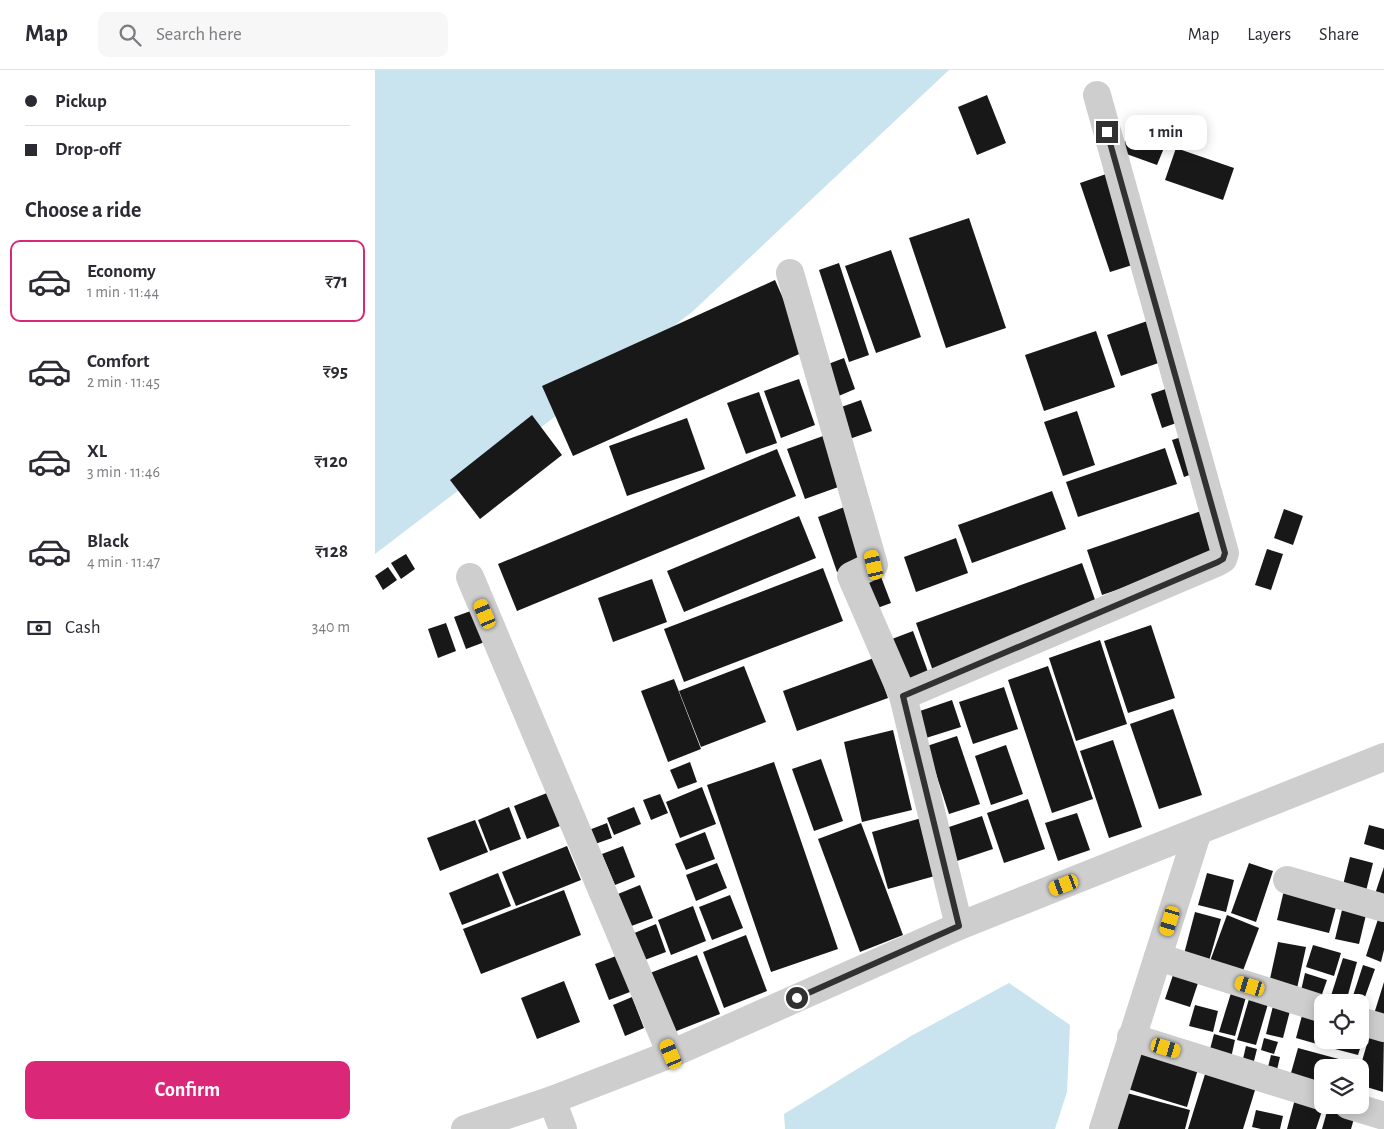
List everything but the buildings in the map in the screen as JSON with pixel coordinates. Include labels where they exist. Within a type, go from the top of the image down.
[{"type":"street","points":[[903,696],[1218,562],[1223,559],[1225,553],[1097,94]]},
{"type":"street","points":[[790,273],[874,565],[851,576],[903,696],[959,926]]},
{"type":"street","points":[[470,577],[671,1054]]},
{"type":"street","points":[[465,1129],[552,1100],[671,1054],[959,926],[1384,757]]},
{"type":"street","points":[[1103,1129],[1198,831]]},
{"type":"street","points":[[1287,880],[1384,908]]},
{"type":"street","points":[[1158,957],[1314,1006]]},
{"type":"street","points":[[1369,1024],[1384,1028]]},
{"type":"street","points":[[1131,1038],[1314,1094]]},
{"type":"street","points":[[552,1100],[563,1129]]},
{"type":"street","points":[[1369,1111],[1384,1116]]},
{"type":"water","points":[[375,70],[949,70],[692,312],[375,554]]},
{"type":"water","points":[[1009,983],[1070,1025],[1067,1092],[1055,1129],[785,1129],[784,1114],[911,1036]]},
{"type":"route","points":[[797,998],[959,926],[903,696],[1223,559],[1225,549],[1107,132]]}]
